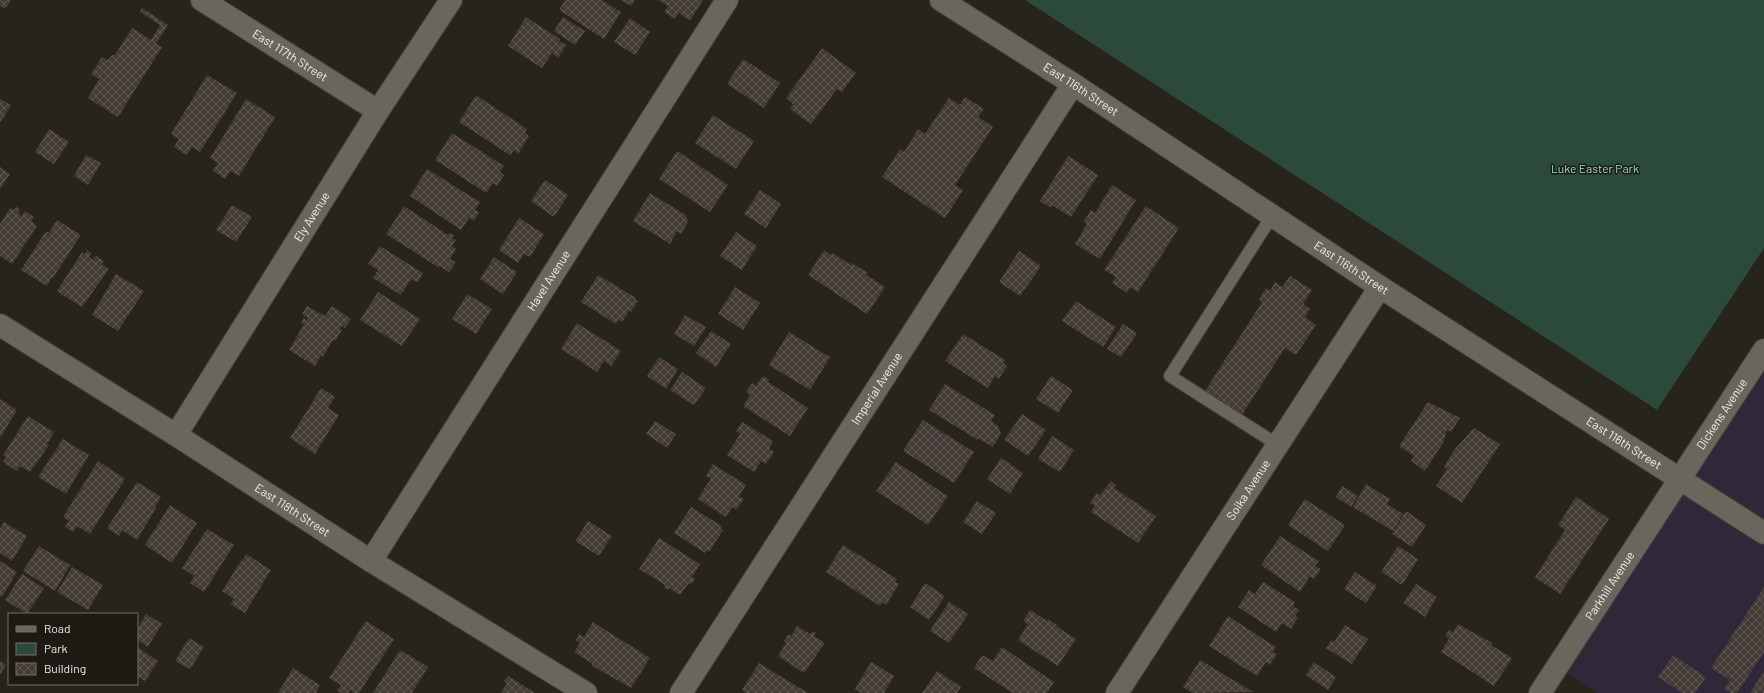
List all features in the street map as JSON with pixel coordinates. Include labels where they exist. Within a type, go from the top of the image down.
[{"type":"street","name":"East 117th Street","points":[[202,0],[378,111]]},
{"type":"street","name":"Ely Avenue","points":[[176,435],[378,111],[451,0]]},
{"type":"street","name":"Havel Avenue","points":[[371,561],[727,0]]},
{"type":"street","name":"East 116th Street","points":[[941,0],[1073,84],[1380,287],[1764,533]]},
{"type":"street","name":"Imperial Avenue","points":[[681,693],[1073,84]]},
{"type":"street","name":"Soika Avenue","points":[[1117,693],[1380,287]]},
{"type":"street","name":"East 118th Street","points":[[0,325],[176,435],[371,561],[586,693]]},
{"type":"street","name":"Dickens Avenue","points":[[1681,479],[1764,350]]},
{"type":"street","name":"Parkhill Avenue","points":[[1540,693],[1681,479]]},
{"type":"lane","points":[[1272,216],[1170,376],[1278,445]]},
{"type":"shaded area","points":[[1764,350],[1764,693],[1597,693],[1557,667]]},
{"type":"green space","name":"Luke Easter Park","points":[[1025,0],[1764,0],[1764,248],[1657,410]]},
{"type":"building","points":[[0,0],[11,0],[5,9],[0,6]]},
{"type":"building","points":[[565,0],[601,0],[621,12],[604,39],[559,10]]},
{"type":"building","points":[[621,0],[635,0],[631,6]]},
{"type":"building","points":[[658,0],[703,0],[690,21],[679,13],[675,19],[664,12],[668,6]]},
{"type":"building","points":[[142,8],[168,25],[156,44],[162,47],[118,117],[88,98],[99,79],[91,74],[102,57],[108,60],[112,55],[115,55],[132,28],[151,40],[160,25],[140,12]]},
{"type":"building","points":[[526,17],[560,39],[559,41],[566,45],[558,58],[552,53],[542,68],[508,46]]},
{"type":"building","points":[[563,17],[585,31],[575,45],[554,31]]},
{"type":"building","points":[[630,18],[650,32],[635,55],[614,42]]},
{"type":"building","points":[[822,48],[856,73],[842,92],[837,89],[811,124],[790,109],[793,104],[786,98]]},
{"type":"building","points":[[743,59],[780,83],[764,108],[727,84]]},
{"type":"building","points":[[207,75],[237,93],[200,152],[192,147],[187,155],[174,147],[179,139],[171,134]]},
{"type":"building","points":[[476,95],[527,129],[525,133],[529,136],[518,154],[514,150],[510,155],[459,122]]},
{"type":"building","points":[[965,97],[984,109],[978,117],[993,127],[955,185],[963,190],[945,218],[882,177],[900,149],[904,152],[918,129],[925,134],[949,98],[960,105]]},
{"type":"building","points":[[0,99],[11,105],[0,123]]},
{"type":"building","points":[[246,99],[275,117],[239,176],[230,171],[225,179],[213,171],[218,163],[210,158]]},
{"type":"building","points":[[713,115],[754,141],[736,169],[695,143]]},
{"type":"building","points":[[49,129],[69,142],[54,164],[35,152]]},
{"type":"building","points":[[452,133],[504,166],[500,172],[504,175],[497,186],[493,183],[486,193],[435,160]]},
{"type":"building","points":[[677,151],[728,185],[710,212],[659,179]]},
{"type":"building","points":[[86,155],[101,163],[88,185],[74,176]]},
{"type":"building","points":[[1068,156],[1098,175],[1071,217],[1052,205],[1051,208],[1040,201]]},
{"type":"building","points":[[0,167],[10,174],[0,189]]},
{"type":"building","points":[[427,169],[480,202],[475,210],[479,212],[474,221],[469,218],[461,230],[410,196]]},
{"type":"building","points":[[545,180],[568,195],[554,217],[531,201]]},
{"type":"building","points":[[1112,185],[1136,200],[1100,259],[1075,244],[1087,224],[1084,221],[1091,210],[1095,213]]},
{"type":"building","points":[[760,190],[781,204],[766,228],[744,214]]},
{"type":"building","points":[[650,193],[687,216],[686,218],[689,220],[681,234],[677,231],[670,244],[633,221]]},
{"type":"building","points":[[232,205],[252,217],[236,242],[216,230]]},
{"type":"building","points":[[404,206],[448,235],[450,233],[454,235],[452,238],[456,240],[452,246],[456,249],[450,259],[456,262],[449,272],[439,266],[438,267],[386,234]]},
{"type":"building","points":[[1146,206],[1179,228],[1138,292],[1130,287],[1127,293],[1112,283],[1116,277],[1104,270]]},
{"type":"building","points":[[16,207],[20,209],[18,213],[22,216],[25,211],[34,217],[31,221],[37,226],[12,264],[0,256],[0,224],[10,208],[14,210]]},
{"type":"building","points":[[519,218],[544,234],[530,257],[524,254],[518,263],[499,250]]},
{"type":"building","points":[[57,220],[81,235],[47,286],[21,270],[46,231],[49,233]]},
{"type":"building","points":[[736,232],[757,246],[742,270],[720,256]]},
{"type":"building","points":[[380,246],[423,273],[418,282],[411,279],[401,295],[373,278],[378,270],[368,264]]},
{"type":"building","points":[[87,250],[91,253],[89,257],[93,260],[96,256],[104,261],[102,264],[109,269],[82,307],[57,291],[82,252],[85,254]]},
{"type":"building","points":[[824,250],[831,255],[833,253],[851,265],[852,263],[868,273],[866,275],[885,287],[867,314],[808,275]]},
{"type":"building","points":[[1019,251],[1041,266],[1020,296],[999,282]]},
{"type":"building","points":[[494,257],[517,272],[503,294],[480,279]]},
{"type":"building","points":[[116,274],[144,291],[118,331],[92,315]]},
{"type":"building","points":[[598,275],[636,298],[635,300],[638,301],[622,322],[618,320],[616,324],[581,302]]},
{"type":"building","points":[[1290,276],[1312,290],[1303,304],[1310,309],[1305,317],[1316,325],[1296,355],[1285,348],[1242,415],[1205,391],[1262,302],[1259,299],[1266,288],[1270,291],[1275,282],[1282,287]]},
{"type":"building","points":[[735,287],[760,303],[743,330],[718,314]]},
{"type":"building","points":[[378,292],[420,319],[402,346],[360,320]]},
{"type":"building","points":[[467,294],[492,309],[476,334],[452,319]]},
{"type":"building","points":[[1076,301],[1116,327],[1103,347],[1062,321]]},
{"type":"building","points":[[307,306],[325,316],[332,306],[351,319],[345,328],[342,326],[340,329],[342,330],[335,341],[333,340],[323,357],[321,356],[315,366],[289,350],[304,324],[301,323],[304,318],[306,320],[308,318],[302,314]]},
{"type":"building","points":[[685,315],[706,327],[694,346],[674,334]]},
{"type":"building","points":[[577,323],[621,351],[611,366],[604,361],[597,372],[561,349]]},
{"type":"building","points":[[1123,324],[1137,333],[1121,357],[1107,349]]},
{"type":"building","points":[[711,331],[731,344],[716,367],[696,353]]},
{"type":"building","points":[[789,332],[830,357],[810,390],[769,365]]},
{"type":"building","points":[[963,334],[1005,360],[1003,363],[1007,366],[999,379],[995,376],[988,388],[945,361]]},
{"type":"building","points":[[659,357],[678,369],[666,389],[647,376]]},
{"type":"building","points":[[682,372],[706,388],[694,405],[670,390]]},
{"type":"building","points":[[764,376],[769,380],[768,382],[808,408],[790,436],[743,406],[750,395],[746,392],[752,383],[756,386]]},
{"type":"building","points":[[1051,376],[1073,390],[1058,413],[1036,399]]},
{"type":"building","points":[[945,384],[995,415],[991,421],[998,426],[1001,434],[993,447],[979,439],[978,440],[929,410]]},
{"type":"building","points":[[321,388],[335,397],[328,408],[339,415],[315,454],[290,438]]},
{"type":"building","points":[[0,399],[17,410],[0,438]]},
{"type":"building","points":[[1428,402],[1460,418],[1451,432],[1447,430],[1443,443],[1425,471],[1411,461],[1414,456],[1399,446]]},
{"type":"building","points":[[1022,414],[1046,430],[1028,456],[1004,440]]},
{"type":"building","points":[[28,416],[54,432],[47,444],[49,445],[30,472],[20,466],[17,471],[3,462],[6,457],[3,455]]},
{"type":"building","points":[[923,420],[974,452],[954,483],[903,451]]},
{"type":"building","points":[[655,421],[676,434],[667,448],[646,434]]},
{"type":"building","points":[[742,422],[773,441],[769,449],[774,452],[766,464],[761,461],[754,472],[727,455],[740,434],[736,431]]},
{"type":"building","points":[[1474,428],[1500,444],[1462,503],[1436,486],[1447,469],[1444,467],[1454,450]]},
{"type":"building","points":[[1052,436],[1074,450],[1060,472],[1038,459]]},
{"type":"building","points":[[63,439],[89,455],[66,494],[38,477]]},
{"type":"building","points":[[1001,458],[1023,473],[1010,494],[987,479]]},
{"type":"building","points":[[98,461],[125,479],[90,534],[77,526],[73,532],[65,527],[69,521],[63,517]]},
{"type":"building","points":[[896,462],[948,496],[928,525],[876,491]]},
{"type":"building","points":[[713,464],[746,485],[739,496],[744,499],[736,510],[732,507],[726,517],[698,499],[711,478],[706,476]]},
{"type":"building","points":[[1111,481],[1116,485],[1114,488],[1156,516],[1138,543],[1091,512],[1095,505],[1090,503],[1097,493],[1100,495]]},
{"type":"building","points":[[137,482],[161,497],[137,540],[122,530],[119,536],[107,528]]},
{"type":"building","points":[[1366,484],[1390,499],[1387,504],[1403,514],[1393,531],[1353,507]]},
{"type":"building","points":[[1342,486],[1358,496],[1351,507],[1336,497]]},
{"type":"building","points":[[1576,497],[1609,519],[1560,594],[1535,577],[1565,530],[1558,525]]},
{"type":"building","points":[[1305,499],[1345,525],[1328,551],[1288,525]]},
{"type":"building","points":[[977,501],[996,513],[982,534],[963,522]]},
{"type":"building","points":[[170,505],[197,523],[172,563],[145,545]]},
{"type":"building","points":[[691,507],[722,526],[720,528],[723,530],[709,552],[706,550],[705,553],[674,533]]},
{"type":"building","points":[[1406,511],[1426,525],[1412,547],[1392,534]]},
{"type":"building","points":[[588,521],[612,536],[599,556],[575,541]]},
{"type":"building","points":[[4,522],[27,536],[12,561],[0,553],[0,529]]},
{"type":"building","points":[[207,529],[234,545],[204,592],[190,583],[194,576],[182,568]]},
{"type":"building","points":[[1280,536],[1319,561],[1315,566],[1321,569],[1314,579],[1310,576],[1300,592],[1261,565]]},
{"type":"building","points":[[659,538],[700,564],[692,577],[695,579],[691,584],[689,583],[680,595],[669,588],[668,590],[664,587],[665,585],[639,569]]},
{"type":"building","points":[[843,545],[897,579],[895,582],[899,584],[886,605],[883,602],[880,606],[826,572]]},
{"type":"building","points":[[39,546],[70,565],[55,591],[23,571]]},
{"type":"building","points":[[1398,546],[1418,559],[1402,585],[1381,572]]},
{"type":"building","points":[[246,554],[271,570],[245,613],[230,604],[234,599],[222,591]]},
{"type":"building","points":[[0,561],[17,572],[2,597],[0,595]]},
{"type":"building","points":[[72,567],[103,585],[88,610],[57,592]]},
{"type":"building","points":[[1355,572],[1377,586],[1366,603],[1344,589]]},
{"type":"building","points":[[22,574],[44,588],[28,613],[5,600]]},
{"type":"building","points":[[1263,582],[1295,602],[1293,606],[1299,610],[1295,616],[1298,618],[1291,629],[1282,623],[1276,632],[1238,607],[1249,590],[1255,594]]},
{"type":"building","points":[[925,583],[945,596],[929,620],[910,607]]},
{"type":"building","points":[[1416,584],[1437,597],[1425,617],[1403,603]]},
{"type":"building","points":[[1764,587],[1764,652],[1737,693],[1731,693],[1724,689],[1730,680],[1711,668]]},
{"type":"building","points":[[949,602],[968,614],[949,643],[930,631]]},
{"type":"building","points":[[1030,610],[1047,621],[1048,619],[1076,639],[1058,666],[1018,640],[1028,624],[1023,621]]},
{"type":"building","points":[[146,614],[162,624],[148,647],[138,641],[138,628]]},
{"type":"building","points":[[1228,616],[1276,647],[1273,652],[1277,654],[1270,665],[1266,662],[1257,676],[1209,646]]},
{"type":"building","points":[[366,621],[394,639],[359,693],[353,693],[350,690],[348,693],[341,693],[337,690],[341,685],[329,678]]},
{"type":"building","points":[[593,622],[650,658],[631,688],[591,665],[593,664],[574,652],[580,643],[576,640],[579,634],[584,637]]},
{"type":"building","points":[[1458,624],[1492,643],[1491,645],[1512,658],[1494,686],[1441,652],[1449,639],[1445,636],[1449,630],[1453,632]]},
{"type":"building","points":[[1345,625],[1368,639],[1352,664],[1326,648],[1331,640],[1334,642]]},
{"type":"building","points":[[797,626],[810,634],[812,631],[816,633],[814,636],[825,643],[804,673],[778,656],[786,643],[784,641],[788,635],[791,636]]},
{"type":"building","points":[[189,638],[204,647],[190,669],[175,661]]},
{"type":"building","points":[[1002,647],[1054,682],[1047,693],[1013,693],[974,668],[982,655],[993,661]]},
{"type":"building","points":[[138,648],[158,661],[145,681],[138,677]]},
{"type":"building","points":[[400,650],[428,667],[412,693],[373,693]]},
{"type":"building","points":[[1673,655],[1706,677],[1695,693],[1682,693],[1658,677]]},
{"type":"building","points":[[1200,660],[1253,692],[1193,693],[1183,687]]},
{"type":"building","points":[[0,661],[6,665],[0,675]]},
{"type":"building","points":[[871,662],[894,676],[884,693],[861,693],[855,689]]},
{"type":"building","points":[[1314,662],[1336,677],[1328,690],[1306,675]]},
{"type":"building","points":[[759,663],[808,693],[746,693],[742,690]]},
{"type":"building","points":[[293,668],[320,685],[316,693],[278,693]]},
{"type":"building","points":[[937,671],[961,687],[957,693],[922,693]]},
{"type":"building","points":[[1764,671],[1764,693],[1750,693]]},
{"type":"building","points":[[508,676],[535,693],[501,693],[507,683],[504,681]]}]
